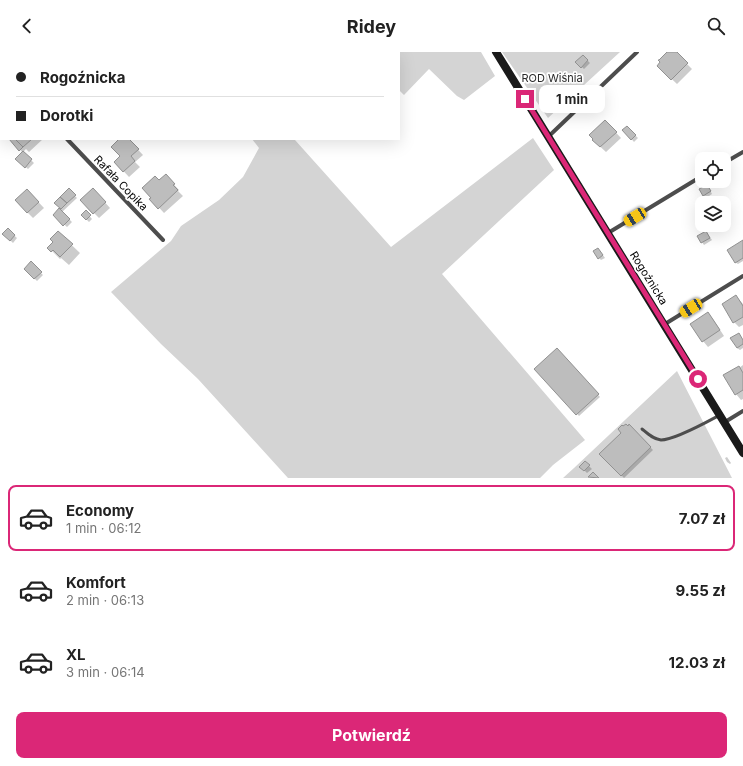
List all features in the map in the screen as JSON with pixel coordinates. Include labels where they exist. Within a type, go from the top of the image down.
[{"type":"street","name":"Rogoźnicka","points":[[496,52],[743,453]]},
{"type":"street","points":[[549,136],[637,52]]},
{"type":"street","name":"Rafała Copika","points":[[68,140],[163,240]]},
{"type":"street","points":[[731,159],[743,152]]},
{"type":"street","points":[[608,233],[695,180]]},
{"type":"street","points":[[664,324],[743,276]]},
{"type":"street","points":[[723,419],[743,411]]},
{"type":"lane","points":[[642,429],[653,438],[660,440],[676,437],[723,419]]},
{"type":"green space","points":[[400,52],[481,52],[495,76],[464,100],[457,96],[429,69],[404,95],[400,91]]},
{"type":"green space","name":"ROD Wiśnia","points":[[502,52],[620,52],[548,118]]},
{"type":"green space","points":[[533,138],[554,170],[442,274],[585,440],[553,465],[540,478],[288,478],[198,379],[161,344],[111,292],[171,241],[181,226],[219,200],[243,177],[259,148],[253,140],[295,140],[391,247]]},
{"type":"green space","points":[[677,371],[732,478],[563,478],[574,468]]},
{"type":"building","points":[[667,52],[677,52],[688,63],[671,80],[657,66],[660,62],[658,60]]},
{"type":"building","points":[[583,55],[588,60],[581,68],[575,62]]},
{"type":"building","points":[[605,120],[617,132],[600,147],[589,135]]},
{"type":"building","points":[[627,126],[636,135],[631,140],[622,130]]},
{"type":"building","points":[[10,140],[16,140],[23,147],[19,151]]},
{"type":"building","points":[[16,140],[31,140],[23,147]]},
{"type":"building","points":[[118,140],[130,140],[139,149],[131,156],[135,161],[123,172],[114,162],[120,156],[111,147]]},
{"type":"building","points":[[23,151],[32,159],[25,168],[15,159]]},
{"type":"building","points":[[166,174],[178,190],[158,209],[142,188],[155,176],[159,180]]},
{"type":"building","points":[[69,188],[76,195],[67,203],[60,197]]},
{"type":"building","points":[[93,188],[106,202],[93,214],[80,200]]},
{"type":"building","points":[[709,188],[711,191],[703,196],[699,189]]},
{"type":"building","points":[[27,189],[39,202],[27,213],[15,200]]},
{"type":"building","points":[[60,197],[67,203],[61,209],[54,203]]},
{"type":"building","points":[[59,208],[70,219],[63,226],[53,215]]},
{"type":"building","points":[[86,210],[91,215],[86,220],[81,215]]},
{"type":"building","points":[[8,228],[15,235],[10,241],[2,234]]},
{"type":"building","points":[[58,231],[73,244],[60,257],[53,250],[51,252],[47,248],[53,242],[50,239]]},
{"type":"building","points":[[707,232],[710,238],[701,243],[697,236]]},
{"type":"building","points":[[743,240],[743,258],[735,263],[727,250]]},
{"type":"building","points":[[598,248],[603,255],[598,259],[593,251]]},
{"type":"building","points":[[31,261],[42,272],[34,279],[24,269]]},
{"type":"building","points":[[736,295],[743,306],[743,317],[733,323],[722,304]]},
{"type":"building","points":[[708,312],[720,330],[702,342],[690,324]]},
{"type":"building","points":[[739,333],[743,340],[743,344],[737,348],[730,338]]},
{"type":"building","points":[[557,348],[599,394],[576,415],[534,369]]},
{"type":"building","points":[[739,366],[743,373],[743,390],[735,395],[723,375]]},
{"type":"building","points":[[626,424],[628,426],[629,424],[651,447],[621,476],[599,454],[621,433],[618,429],[622,425],[623,426]]},
{"type":"building","points":[[585,461],[590,465],[584,471],[579,467]]},
{"type":"building","points":[[593,472],[599,478],[588,477]]},
{"type":"route","points":[[525,99],[698,379]]}]
